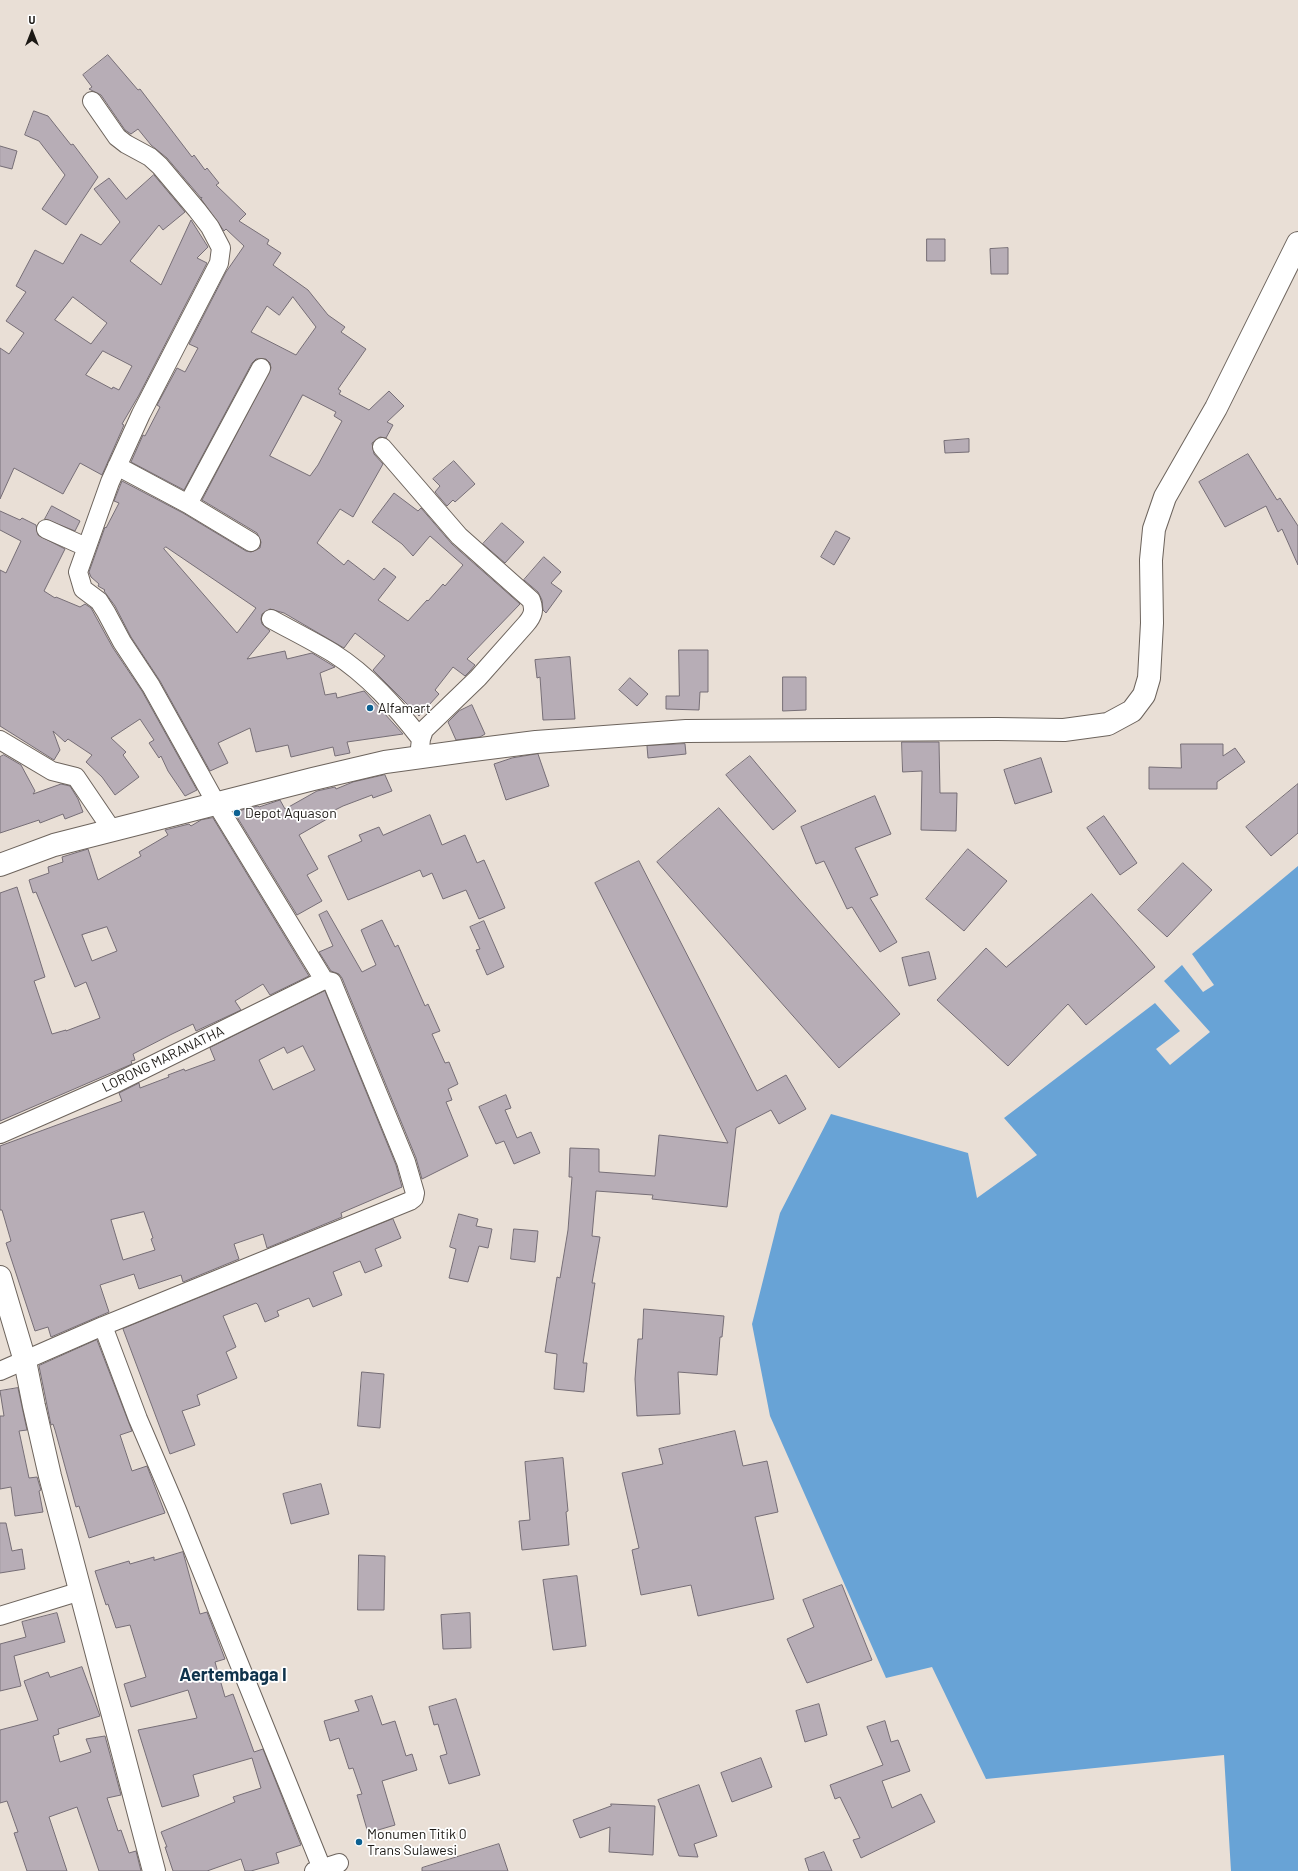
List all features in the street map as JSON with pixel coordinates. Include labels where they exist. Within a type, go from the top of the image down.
[{"type":"street","points":[[0,1371],[103,1326],[414,1198],[413,1182],[406,1162],[338,993],[332,982],[324,980],[216,803],[151,686],[122,642],[106,612],[98,601],[83,589],[78,572],[117,466],[162,372],[219,263],[221,248],[210,227],[160,166],[150,157],[126,144],[117,137],[92,100]]},
{"type":"street","points":[[0,865],[54,845],[216,803],[385,762],[420,748],[536,742],[686,731],[1064,730],[1108,724],[1132,711],[1144,695],[1150,678],[1152,623],[1151,560],[1154,530],[1165,496],[1216,408],[1298,243]]},
{"type":"street","points":[[188,504],[261,368]]},
{"type":"street","points":[[382,447],[459,536],[531,600],[534,611],[533,616],[478,678],[424,730],[420,748]]},
{"type":"street","points":[[117,466],[188,504],[251,542]]},
{"type":"street","points":[[46,529],[86,548]]},
{"type":"street","points":[[271,619],[333,653],[370,681],[404,717],[420,748]]},
{"type":"street","points":[[0,740],[52,771],[76,777],[112,830]]},
{"type":"street","name":"LORONG MARANATHA","points":[[0,1134],[114,1084],[324,980]]},
{"type":"street","points":[[0,1277],[25,1361],[50,1476],[154,1871]]},
{"type":"street","points":[[103,1326],[138,1419],[325,1868]]},
{"type":"street","points":[[0,1616],[81,1591]]},
{"type":"water","points":[[1298,866],[1298,1871],[1231,1871],[1224,1755],[986,1779],[932,1667],[886,1678],[770,1416],[752,1324],[780,1213],[831,1114],[968,1153],[977,1198],[1037,1155],[1004,1118],[1155,1003],[1180,1031],[1156,1049],[1170,1065],[1210,1032],[1164,981],[1182,965],[1203,992],[1214,985],[1192,954]]},
{"type":"building","points":[[108,55],[138,90],[140,89],[192,157],[194,155],[205,170],[207,168],[219,183],[216,185],[246,214],[239,221],[269,240],[267,244],[281,253],[273,265],[308,290],[328,315],[345,327],[341,332],[366,349],[338,389],[341,391],[339,394],[369,410],[389,391],[404,406],[387,422],[393,425],[386,438],[380,437],[372,443],[374,454],[383,464],[353,517],[340,509],[317,543],[344,565],[348,560],[374,580],[384,568],[396,577],[378,600],[408,621],[443,584],[445,586],[463,565],[430,536],[413,556],[402,544],[372,522],[394,493],[418,511],[421,508],[452,544],[520,604],[467,659],[475,665],[470,671],[465,676],[453,667],[435,690],[439,694],[419,716],[373,670],[385,656],[355,633],[344,648],[284,613],[270,609],[262,614],[262,624],[270,631],[247,659],[285,651],[287,659],[312,653],[335,667],[320,673],[325,695],[336,693],[337,698],[364,691],[403,734],[347,742],[350,753],[335,756],[333,747],[291,757],[288,745],[256,752],[250,728],[218,743],[228,763],[210,771],[160,681],[131,637],[115,606],[104,591],[105,590],[98,586],[99,584],[91,577],[89,572],[105,527],[106,528],[119,503],[114,501],[122,481],[183,513],[246,551],[251,552],[260,548],[261,542],[257,533],[202,500],[271,368],[270,363],[266,359],[256,359],[252,363],[184,490],[131,462],[143,435],[145,436],[160,407],[157,405],[177,368],[185,372],[198,348],[189,344],[226,272],[244,246],[226,229],[224,231],[201,199],[202,197],[201,198],[167,158],[151,145],[138,129],[131,134],[125,130],[101,95],[89,89],[92,87],[83,75]],"holes":[[[293,297],[316,327],[296,355],[251,332],[267,306],[279,315]],[[303,395],[336,412],[334,416],[342,421],[318,465],[310,476],[270,456]],[[166,547],[256,608],[237,633],[164,549]]]},
{"type":"building","points":[[34,111],[48,116],[71,145],[73,144],[98,177],[66,225],[42,209],[65,175],[39,141],[25,135]]},
{"type":"building","points":[[0,146],[17,151],[12,169],[0,166]]},
{"type":"building","points":[[154,175],[185,212],[163,230],[159,225],[130,261],[161,285],[191,220],[208,247],[197,258],[207,263],[139,395],[122,424],[124,425],[102,475],[80,463],[63,494],[14,468],[0,499],[0,348],[9,354],[24,333],[6,321],[26,292],[16,286],[35,250],[63,264],[81,234],[101,245],[120,222],[94,189],[109,178],[126,199]],"holes":[[[73,297],[107,323],[91,344],[55,320]],[[103,351],[132,366],[119,390],[113,387],[112,389],[86,375]]]},
{"type":"building","points":[[927,239],[945,239],[945,261],[927,261]]},
{"type":"building","points":[[1008,248],[1008,274],[991,274],[990,249]]},
{"type":"building","points":[[969,439],[969,452],[945,453],[944,441]]},
{"type":"building","points":[[1248,454],[1277,500],[1280,498],[1298,526],[1298,565],[1282,529],[1278,532],[1266,506],[1225,527],[1199,482]]},
{"type":"building","points":[[454,461],[475,484],[455,502],[453,500],[447,506],[435,492],[440,486],[433,479]]},
{"type":"building","points":[[52,506],[80,521],[75,531],[45,519]]},
{"type":"building","points":[[0,511],[20,520],[22,518],[36,525],[38,535],[65,549],[44,591],[55,598],[56,597],[80,607],[85,604],[91,608],[113,648],[142,691],[197,790],[185,796],[168,771],[161,756],[159,758],[149,743],[154,740],[140,719],[111,738],[126,752],[123,755],[139,777],[115,795],[102,777],[86,762],[92,755],[68,739],[65,742],[53,731],[60,750],[54,760],[0,726],[0,570],[6,573],[21,541],[0,530]]},
{"type":"building","points":[[502,523],[524,542],[505,563],[483,544]]},
{"type":"building","points":[[836,531],[850,538],[834,565],[821,557]]},
{"type":"building","points":[[544,557],[561,572],[551,583],[562,591],[546,613],[543,610],[542,600],[538,592],[524,580]]},
{"type":"building","points":[[679,650],[708,650],[708,692],[700,692],[699,710],[666,709],[666,696],[679,696]]},
{"type":"building","points":[[570,657],[575,719],[543,720],[540,677],[537,678],[535,660]]},
{"type":"building","points":[[783,677],[806,677],[806,710],[783,711]]},
{"type":"building","points":[[630,678],[648,694],[637,706],[619,690]]},
{"type":"building","points":[[472,705],[485,734],[480,737],[456,740],[448,722],[459,711]]},
{"type":"building","points":[[902,742],[939,742],[940,793],[957,793],[956,831],[921,830],[922,771],[903,772]]},
{"type":"building","points":[[685,744],[686,754],[648,758],[647,746]]},
{"type":"building","points":[[1181,744],[1223,744],[1223,756],[1235,748],[1245,762],[1217,782],[1217,789],[1149,789],[1149,767],[1181,768]]},
{"type":"building","points":[[538,754],[549,786],[506,800],[494,764],[512,758]]},
{"type":"building","points":[[4,755],[21,765],[35,791],[33,794],[61,784],[70,786],[78,799],[83,812],[65,819],[63,814],[40,823],[39,820],[0,833],[0,757]]},
{"type":"building","points":[[750,756],[796,811],[773,830],[726,775]]},
{"type":"building","points":[[1041,758],[1052,792],[1015,804],[1004,770]]},
{"type":"building","points":[[385,775],[392,791],[373,798],[372,795],[343,806],[325,815],[327,819],[299,835],[318,869],[307,875],[322,901],[297,915],[234,812],[259,807],[280,800],[285,809],[317,791],[335,787],[336,789],[353,782]]},
{"type":"building","points":[[1298,784],[1298,833],[1271,856],[1246,827]]},
{"type":"building","points":[[875,796],[891,834],[855,848],[878,895],[870,898],[897,942],[880,952],[852,907],[847,909],[824,861],[816,864],[801,827]]},
{"type":"building","points":[[719,808],[900,1014],[839,1068],[657,862]]},
{"type":"building","points":[[430,815],[442,845],[465,835],[477,863],[484,860],[505,908],[479,919],[466,890],[443,899],[432,873],[423,877],[420,870],[348,900],[328,856],[362,841],[359,835],[379,827],[383,835]]},
{"type":"building","points":[[1104,816],[1137,863],[1120,875],[1087,828]]},
{"type":"building","points":[[213,818],[309,976],[270,995],[263,984],[235,1001],[241,1010],[196,1031],[193,1024],[133,1054],[135,1060],[131,1061],[132,1064],[0,1121],[0,893],[17,887],[45,977],[34,981],[52,1034],[66,1031],[100,1018],[86,982],[75,987],[36,892],[33,893],[29,880],[49,873],[48,867],[63,862],[62,857],[88,849],[98,880],[141,856],[139,852],[168,835],[165,830],[189,824],[191,826],[201,820]],"holes":[[[107,927],[117,951],[92,961],[82,935]]]},
{"type":"building","points":[[968,849],[1007,881],[964,931],[926,899]]},
{"type":"building","points":[[639,861],[757,1091],[786,1075],[806,1109],[779,1124],[771,1110],[736,1128],[727,1207],[652,1199],[653,1195],[596,1191],[592,1236],[600,1237],[592,1283],[595,1283],[583,1363],[587,1363],[584,1392],[554,1389],[557,1354],[545,1352],[557,1277],[560,1278],[568,1230],[572,1177],[569,1177],[570,1148],[599,1149],[599,1172],[655,1176],[659,1135],[728,1143],[595,883]]},
{"type":"building","points":[[1183,863],[1212,890],[1167,937],[1138,910]]},
{"type":"building","points":[[1092,894],[1155,967],[1086,1025],[1068,1004],[1008,1066],[937,1000],[986,948],[1006,967]]},
{"type":"building","points":[[327,911],[362,972],[376,965],[361,930],[382,920],[395,947],[398,945],[425,1006],[428,1004],[440,1031],[432,1034],[445,1063],[449,1062],[458,1084],[448,1089],[452,1100],[446,1102],[468,1156],[422,1179],[416,1158],[342,978],[339,974],[331,971],[319,952],[333,946],[319,915]]},
{"type":"building","points":[[484,921],[504,967],[487,975],[476,950],[480,949],[470,927]]},
{"type":"building","points":[[929,952],[936,979],[909,986],[902,958]]},
{"type":"building","points":[[325,991],[396,1165],[402,1187],[341,1213],[342,1217],[267,1248],[263,1234],[234,1244],[239,1259],[183,1282],[181,1275],[139,1289],[134,1274],[100,1285],[109,1312],[51,1337],[48,1327],[35,1331],[6,1243],[11,1241],[2,1210],[0,1210],[0,1146],[122,1101],[119,1093],[139,1083],[140,1088],[169,1077],[168,1075],[184,1069],[185,1071],[215,1060],[210,1048]],"holes":[[[303,1046],[315,1070],[273,1090],[259,1060],[284,1047],[287,1053]],[[144,1212],[153,1238],[151,1239],[155,1250],[123,1260],[111,1220]]]},
{"type":"building","points":[[506,1095],[511,1108],[505,1110],[517,1138],[531,1132],[540,1153],[514,1164],[504,1141],[496,1144],[479,1107]]},
{"type":"building","points":[[459,1214],[478,1219],[476,1226],[492,1229],[488,1248],[479,1246],[468,1282],[449,1278],[456,1249],[450,1247]]},
{"type":"building","points":[[393,1219],[401,1238],[375,1249],[382,1266],[365,1273],[360,1261],[333,1272],[342,1295],[313,1307],[309,1298],[277,1311],[279,1316],[265,1322],[256,1303],[223,1316],[236,1347],[226,1352],[237,1378],[197,1395],[200,1405],[182,1411],[195,1445],[170,1454],[123,1329]]},
{"type":"building","points":[[514,1229],[538,1231],[535,1262],[511,1259]]},
{"type":"building","points":[[644,1309],[724,1316],[722,1337],[720,1337],[717,1375],[678,1372],[680,1414],[637,1416],[635,1379],[638,1339],[642,1339]]},
{"type":"building","points":[[97,1340],[132,1431],[120,1435],[132,1471],[147,1466],[165,1513],[89,1538],[79,1506],[76,1507],[55,1430],[53,1424],[51,1425],[39,1366]]},
{"type":"building","points":[[362,1372],[384,1374],[380,1428],[358,1426]]},
{"type":"building","points":[[18,1388],[27,1430],[19,1431],[29,1478],[37,1477],[41,1490],[39,1491],[43,1512],[15,1516],[11,1487],[0,1489],[0,1416],[4,1416],[0,1391]]},
{"type":"building","points":[[735,1431],[743,1466],[767,1461],[778,1512],[755,1517],[774,1599],[698,1616],[691,1585],[641,1595],[632,1550],[639,1548],[622,1473],[663,1464],[659,1449]]},
{"type":"building","points":[[563,1458],[568,1511],[566,1512],[569,1545],[522,1550],[519,1521],[530,1520],[525,1462]]},
{"type":"building","points":[[321,1484],[329,1514],[291,1524],[283,1494]]},
{"type":"building","points":[[0,1523],[6,1523],[12,1551],[22,1549],[25,1569],[0,1573]]},
{"type":"building","points":[[183,1552],[200,1614],[207,1612],[225,1659],[215,1662],[225,1697],[233,1694],[254,1752],[263,1749],[301,1845],[276,1853],[279,1863],[251,1871],[245,1871],[241,1859],[207,1871],[173,1871],[165,1847],[167,1847],[161,1832],[235,1802],[233,1797],[261,1788],[252,1758],[193,1775],[199,1796],[162,1807],[138,1730],[197,1718],[188,1690],[131,1707],[124,1684],[146,1677],[130,1625],[116,1628],[108,1604],[106,1605],[95,1571],[129,1561],[130,1564],[154,1557],[154,1560]]},
{"type":"building","points":[[359,1555],[385,1556],[384,1610],[358,1610]]},
{"type":"building","points":[[577,1576],[586,1646],[553,1650],[543,1580]]},
{"type":"building","points":[[842,1585],[872,1660],[807,1683],[787,1639],[814,1627],[803,1600]]},
{"type":"building","points":[[57,1613],[65,1642],[14,1656],[21,1686],[0,1691],[0,1644],[26,1637],[22,1622]]},
{"type":"building","points":[[470,1613],[471,1648],[443,1649],[441,1615]]},
{"type":"building","points":[[82,1667],[100,1716],[58,1729],[59,1734],[53,1736],[60,1762],[91,1752],[86,1739],[105,1736],[121,1795],[107,1798],[118,1831],[121,1830],[129,1853],[136,1851],[141,1871],[99,1871],[77,1807],[49,1817],[67,1871],[27,1871],[14,1833],[18,1832],[7,1801],[0,1803],[0,1730],[38,1720],[24,1681],[48,1672],[50,1677]]},
{"type":"building","points":[[372,1696],[382,1725],[395,1721],[406,1756],[412,1754],[417,1770],[382,1781],[395,1825],[368,1833],[357,1795],[362,1794],[353,1768],[349,1769],[339,1738],[330,1741],[324,1721],[359,1711],[355,1701]]},
{"type":"building","points":[[456,1699],[480,1775],[449,1784],[440,1756],[447,1754],[438,1724],[434,1725],[429,1707]]},
{"type":"building","points":[[819,1704],[827,1735],[805,1742],[796,1711]]},
{"type":"building","points":[[885,1721],[891,1742],[898,1740],[910,1771],[882,1781],[892,1808],[921,1794],[935,1822],[861,1858],[853,1840],[860,1838],[840,1797],[835,1799],[830,1785],[883,1765],[867,1727]]},
{"type":"building","points":[[761,1758],[772,1787],[732,1802],[721,1773]]},
{"type":"building","points":[[699,1785],[717,1836],[694,1844],[698,1857],[679,1856],[658,1800]]},
{"type":"building","points":[[611,1804],[655,1806],[653,1855],[609,1852],[610,1827],[580,1838],[573,1820],[611,1806]]},
{"type":"building","points":[[499,1844],[508,1871],[422,1871],[422,1868]]},
{"type":"building","points":[[824,1852],[832,1871],[809,1871],[805,1859]]},
{"type":"place","name":"Alfamart","points":[[370,708]]},
{"type":"place","name":"Depot Aquason","points":[[237,813]]},
{"type":"place","name":"Monumen Titik 0 Trans Sulawesi","points":[[359,1842]]},
{"type":"district","name":"Aertembaga I","points":[[233,1675]]}]
